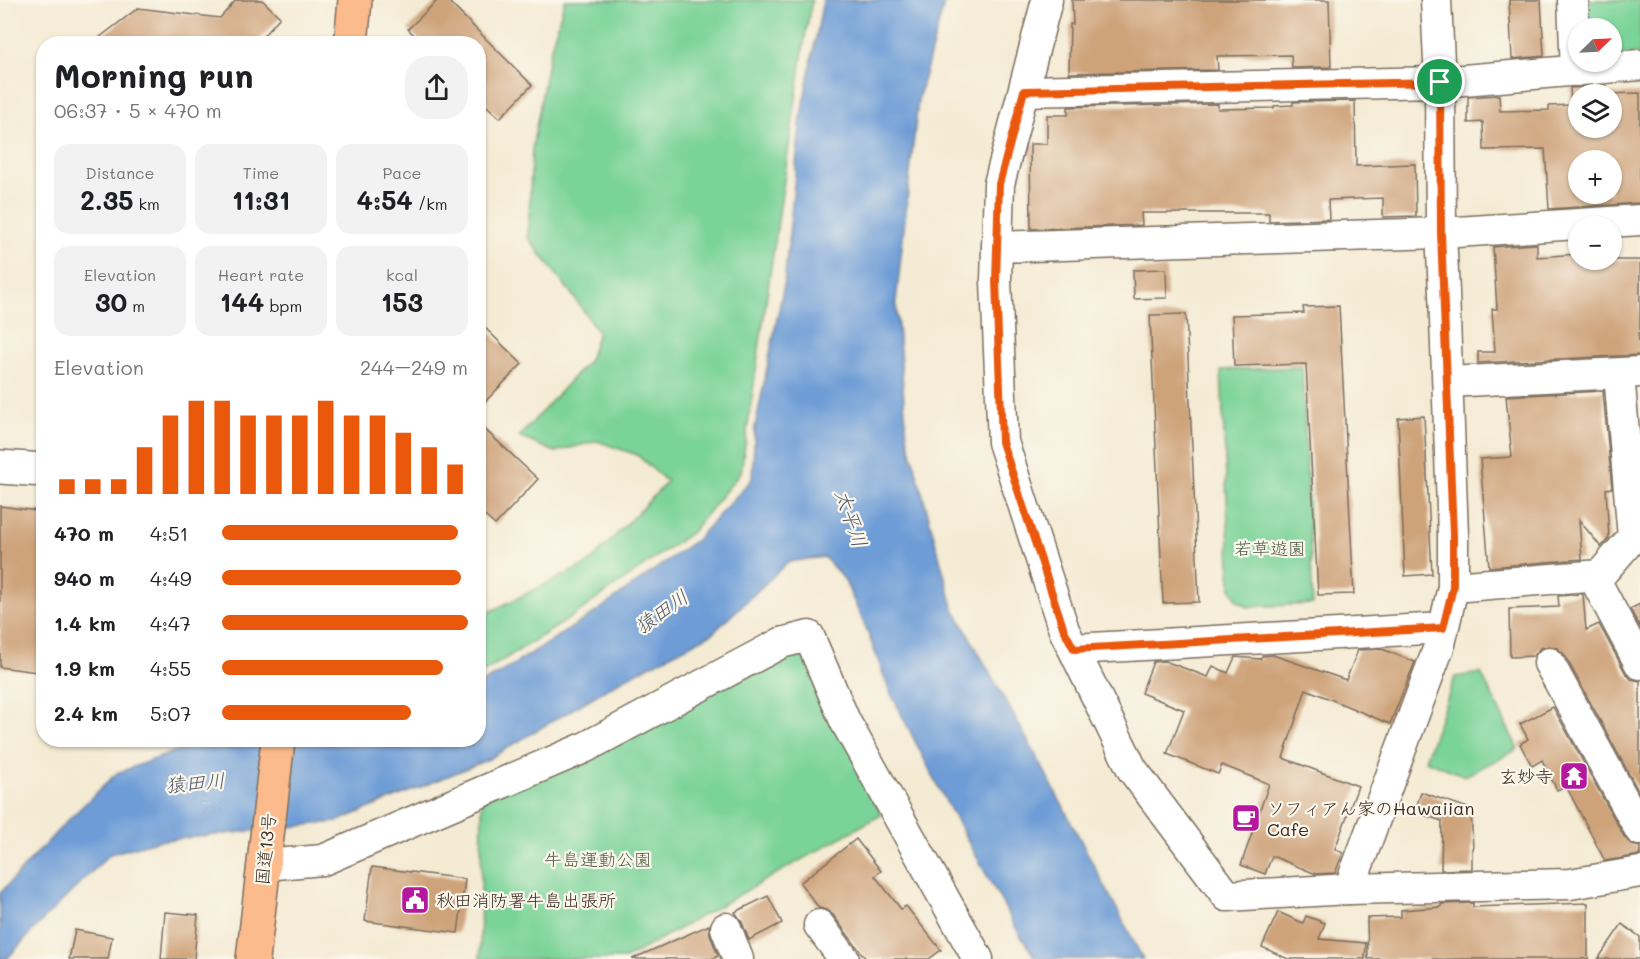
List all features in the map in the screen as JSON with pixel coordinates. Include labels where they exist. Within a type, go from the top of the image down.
[{"type":"highway","points":[[352,36],[355,0]]},
{"type":"highway","name":"国道13号","points":[[253,959],[277,747]]},
{"type":"street","points":[[1047,0],[999,184],[996,281],[1002,442],[1064,630],[1132,769],[1227,896],[1570,884],[1640,872]]},
{"type":"street","points":[[1349,890],[1440,644],[1453,587],[1436,0]]},
{"type":"street","points":[[1573,0],[1574,18]]},
{"type":"street","points":[[1622,67],[1640,65]]},
{"type":"street","points":[[1024,91],[1440,82],[1568,72]]},
{"type":"street","points":[[997,247],[1441,233],[1640,220]]},
{"type":"street","points":[[1448,382],[1629,373],[1633,537],[1600,575],[1453,587]]},
{"type":"street","points":[[0,466],[36,469]]},
{"type":"street","points":[[1593,576],[1640,664]]},
{"type":"street","points":[[1074,649],[1443,628]]},
{"type":"street","points":[[264,857],[323,860],[584,748],[781,644],[809,636],[845,721],[978,959]]},
{"type":"street","points":[[1549,663],[1640,830]]},
{"type":"street","points":[[819,925],[844,959]]},
{"type":"street","points":[[726,927],[738,959]]},
{"type":"green space","points":[[565,0],[812,0],[741,472],[692,532],[564,622],[486,671],[486,614],[589,563],[667,482],[637,455],[597,441],[555,452],[519,437],[589,360],[598,332],[528,238],[532,149],[550,51]]},
{"type":"green space","points":[[1582,0],[1640,0],[1640,54],[1622,56],[1622,18],[1583,18]]},
{"type":"green space","name":"若草遊園","points":[[1302,367],[1313,604],[1248,607],[1237,600],[1231,588],[1221,370]]},
{"type":"green space","name":"牛島運動公園","points":[[787,651],[811,659],[881,815],[625,959],[480,959],[482,801]]},
{"type":"green space","points":[[1481,673],[1518,749],[1465,776],[1425,760],[1455,677]]},
{"type":"water","points":[[823,0],[945,0],[918,100],[896,302],[907,436],[953,607],[1036,755],[1143,959],[1036,959],[1020,935],[944,798],[889,690],[866,628],[844,579],[824,557],[788,562],[712,634],[622,680],[487,760],[336,822],[157,841],[110,854],[7,959],[0,959],[0,893],[66,822],[117,773],[187,747],[486,747],[486,681],[596,612],[697,539],[752,479],[755,427],[784,284],[801,115]]},
{"type":"building","points":[[236,0],[262,0],[280,17],[263,36],[101,36],[138,8],[220,18]]},
{"type":"building","points":[[438,0],[447,0],[483,36],[415,36],[408,29]]},
{"type":"building","points":[[1072,0],[1329,0],[1331,67],[1292,68],[1291,55],[1217,56],[1218,70],[1069,73],[1070,24],[1073,24]]},
{"type":"building","points":[[1509,0],[1541,0],[1544,56],[1512,59]]},
{"type":"building","points":[[486,39],[532,85],[500,118],[486,105]]},
{"type":"building","points":[[1640,93],[1640,203],[1549,209],[1545,149],[1484,150],[1483,122],[1468,123],[1468,97],[1499,95],[1500,111],[1549,110],[1549,106],[1568,105],[1568,138],[1622,138],[1622,94]]},
{"type":"building","points":[[1355,101],[1356,166],[1415,164],[1416,216],[1383,217],[1383,198],[1328,200],[1329,219],[1269,221],[1269,213],[1141,213],[1142,225],[1031,229],[1030,144],[1047,144],[1047,115],[1068,115],[1068,107],[1218,104],[1218,109],[1274,108],[1274,106],[1293,105],[1293,102]]},
{"type":"building","points":[[1537,244],[1537,257],[1568,255],[1568,270],[1622,270],[1622,260],[1640,260],[1640,333],[1638,333],[1640,355],[1478,363],[1478,352],[1495,352],[1492,309],[1497,309],[1493,247]]},
{"type":"building","points":[[1166,269],[1167,298],[1134,299],[1133,270]]},
{"type":"building","points":[[1339,306],[1354,594],[1318,595],[1306,364],[1234,366],[1232,315],[1304,313],[1303,307]]},
{"type":"building","points":[[1186,314],[1199,602],[1163,603],[1150,315]]},
{"type":"building","points":[[486,329],[522,364],[486,401]]},
{"type":"building","points":[[1603,391],[1612,488],[1606,489],[1609,538],[1601,547],[1579,520],[1582,559],[1489,567],[1480,459],[1512,457],[1506,396]]},
{"type":"building","points":[[1424,416],[1432,574],[1405,576],[1398,418]]},
{"type":"building","points":[[486,430],[538,479],[495,525],[486,517]]},
{"type":"building","points":[[0,506],[36,511],[36,672],[0,667]]},
{"type":"building","points":[[1583,594],[1586,630],[1599,624],[1625,672],[1631,679],[1640,681],[1640,794],[1564,654],[1557,648],[1549,646],[1540,648],[1534,656],[1510,657],[1509,609],[1559,607],[1558,596]]},
{"type":"building","points":[[1640,604],[1640,627],[1630,609]]},
{"type":"building","points":[[1382,649],[1415,662],[1390,724],[1306,689],[1283,758],[1358,786],[1335,849],[1343,853],[1335,873],[1316,874],[1272,856],[1265,874],[1241,865],[1269,784],[1222,765],[1218,774],[1167,754],[1184,710],[1141,693],[1153,662],[1165,661],[1208,677],[1213,666],[1228,673],[1235,657],[1260,659],[1262,656],[1273,655],[1346,680],[1358,650]]},
{"type":"building","name":"玄妙寺","points":[[1553,707],[1625,838],[1632,845],[1640,847],[1640,855],[1605,861],[1566,786],[1557,790],[1542,760],[1532,766],[1520,744],[1528,739],[1520,724]]},
{"type":"building","points":[[1421,792],[1471,809],[1472,869],[1441,870],[1442,821],[1415,812]]},
{"type":"building","points":[[856,839],[881,871],[875,876],[901,909],[906,906],[941,950],[929,959],[866,959],[833,915],[819,908],[800,883]]},
{"type":"building","name":"秋田消防署牛島出張所","points":[[372,867],[465,879],[458,933],[365,921]]},
{"type":"building","points":[[768,896],[782,923],[749,940],[735,912]]},
{"type":"building","points":[[1473,903],[1473,907],[1588,903],[1588,959],[1368,959],[1367,918],[1401,917],[1401,910],[1441,907],[1441,904]]},
{"type":"building","points":[[165,912],[198,915],[194,959],[161,959]]},
{"type":"building","points":[[1278,912],[1303,923],[1306,916],[1325,923],[1319,939],[1366,943],[1365,959],[1288,959],[1262,947]]},
{"type":"building","points":[[1622,924],[1640,937],[1640,959],[1598,959]]},
{"type":"building","points":[[709,925],[718,956],[712,959],[632,959]]},
{"type":"building","points":[[75,930],[112,937],[108,959],[69,959]]},
{"type":"place","name":"玄妙寺","points":[[1574,776]]},
{"type":"place","name":"ソフィアん家のHawaiian Cafe","points":[[1246,818]]},
{"type":"place","name":"秋田消防署牛島出張所","points":[[415,900]]},
{"type":"route","points":[[1440,82],[1441,233],[1453,535],[1453,587],[1443,628],[1074,649],[1064,630],[1002,442],[996,281],[999,184],[1024,91],[1440,82]]},
{"type":"water label","name":"太平川","points":[[852,518]]},
{"type":"water label","name":"猿田川","points":[[661,611]]},
{"type":"water label","name":"猿田川","points":[[195,782]]}]
